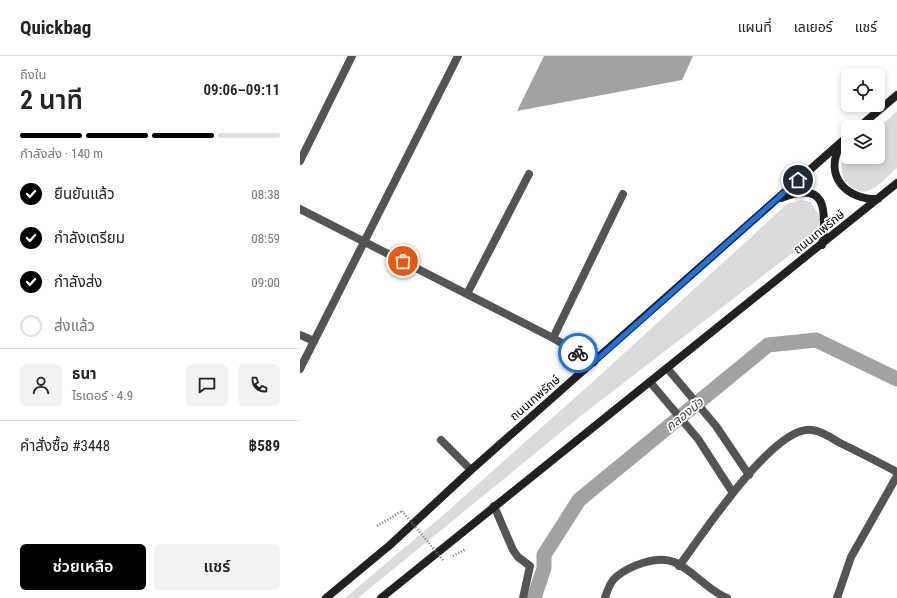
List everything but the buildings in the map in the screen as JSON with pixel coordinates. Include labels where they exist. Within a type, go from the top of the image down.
[{"type":"main road","points":[[867,120],[897,95]]},
{"type":"main road","name":"ถนนเทพรักษ์","points":[[326,598],[390,545],[470,470],[841,142]]},
{"type":"main road","points":[[841,146],[835,156],[834,170],[839,182],[849,192],[865,200],[878,199]]},
{"type":"main road","name":"ถนนเทพรักษ์","points":[[381,598],[494,506],[822,245],[897,183]]},
{"type":"main road","points":[[775,200],[796,192],[808,191],[817,196],[824,208],[825,222],[822,245]]},
{"type":"street","points":[[300,161],[352,56]]},
{"type":"street","points":[[300,369],[458,56]]},
{"type":"street","points":[[467,294],[529,174]]},
{"type":"street","points":[[553,338],[623,194]]},
{"type":"street","points":[[300,209],[553,338],[594,362]]},
{"type":"street","points":[[300,335],[314,341]]},
{"type":"street","points":[[667,368],[716,426],[748,474]]},
{"type":"street","points":[[650,382],[698,439],[733,493]]},
{"type":"street","points":[[679,566],[748,474],[772,449],[795,433],[812,430],[897,472]]},
{"type":"street","points":[[441,440],[470,470]]},
{"type":"street","points":[[837,598],[851,557],[897,476]]},
{"type":"street","points":[[494,506],[513,550],[518,557],[530,566],[523,598]]},
{"type":"street","points":[[605,598],[607,590],[615,578],[628,569],[658,561],[673,562],[725,598]]},
{"type":"path","points":[[377,526],[402,510],[443,560]]},
{"type":"shaded area","points":[[544,56],[693,56],[682,80],[517,111]]},
{"type":"shaded area","points":[[897,111],[897,168],[874,188],[863,192],[856,190],[845,180],[842,173],[842,164],[885,164],[885,122]]},
{"type":"shaded area","points":[[801,200],[811,202],[821,219],[815,233],[799,248],[587,411],[358,598],[345,598],[441,517],[596,379],[787,204]]},
{"type":"waterway","name":"คลองบัว","points":[[534,598],[544,568],[544,555],[579,500],[768,345],[816,340],[897,379]]},
{"type":"way so far","points":[[403,261],[553,338],[578,353]]},
{"type":"route","points":[[578,353],[594,362],[798,180]]}]
